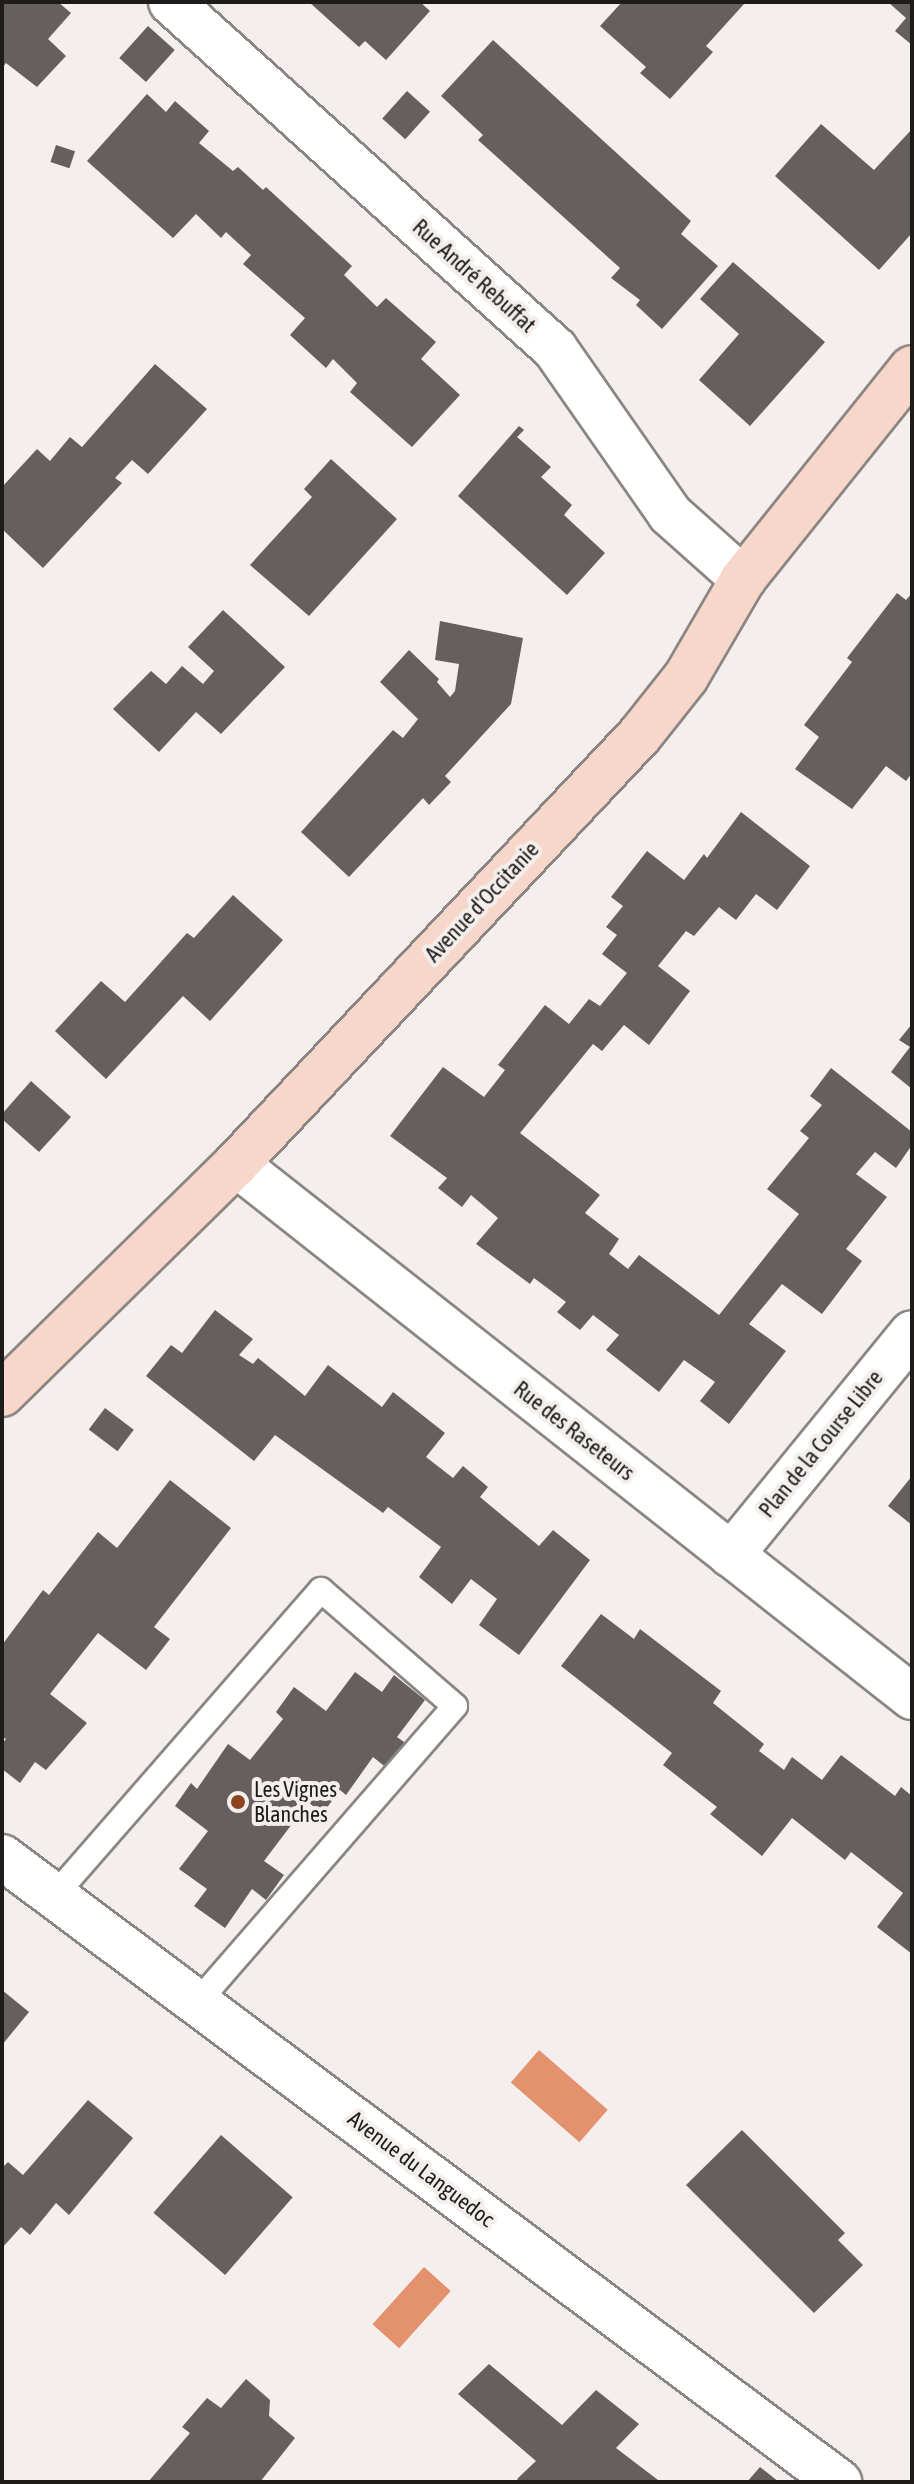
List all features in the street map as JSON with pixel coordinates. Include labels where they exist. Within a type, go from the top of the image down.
[{"type":"street","name":"Rue André Rebuffat","points":[[171,2],[555,349],[670,514],[743,579]]},
{"type":"street","name":"Avenue d'Occitanie","points":[[2,1394],[236,1164],[640,735],[686,677],[743,579],[912,368]]},
{"type":"street","name":"Rue des Raseteurs","points":[[236,1164],[912,1697]]},
{"type":"street","name":"Plan de la Course Libre","points":[[731,1555],[912,1333]]},
{"type":"street","name":"Avenue du Languedoc","points":[[2,1857],[839,2482]]},
{"type":"lane","points":[[54,1896],[321,1590],[455,1706],[197,2003]]},
{"type":"shaded area","points":[[539,2050],[608,2110],[579,2142],[511,2082]]},
{"type":"shaded area","points":[[424,2267],[451,2291],[399,2348],[372,2324]]},
{"type":"building","points":[[2,2],[58,2],[71,13],[48,39],[66,56],[37,87],[6,63],[2,68]]},
{"type":"building","points":[[309,2],[420,2],[430,11],[386,60],[365,41],[359,47]]},
{"type":"building","points":[[622,2],[744,4],[706,46],[713,52],[670,99],[640,73],[646,67],[600,26]]},
{"type":"building","points":[[888,2],[912,2],[912,45],[895,31],[906,18]]},
{"type":"building","points":[[148,26],[175,50],[146,82],[119,58]]},
{"type":"building","points":[[493,40],[691,221],[681,234],[718,266],[662,329],[636,305],[640,300],[611,278],[620,268],[478,140],[483,135],[441,96]]},
{"type":"building","points":[[407,91],[430,112],[405,139],[382,118]]},
{"type":"building","points":[[147,94],[166,112],[175,101],[209,131],[199,143],[233,171],[238,167],[263,190],[266,187],[352,266],[344,275],[377,307],[386,298],[436,342],[421,359],[460,395],[412,447],[350,392],[357,383],[333,359],[326,368],[290,335],[305,318],[243,264],[251,255],[226,232],[221,238],[196,214],[173,238],[87,161]]},
{"type":"building","points":[[821,124],[874,170],[912,129],[912,233],[879,270],[775,176]]},
{"type":"building","points":[[56,145],[75,151],[69,168],[50,162]]},
{"type":"building","points":[[733,262],[825,342],[750,426],[699,380],[739,334],[700,299]]},
{"type":"building","points":[[155,364],[207,409],[148,474],[132,460],[115,478],[122,483],[43,568],[2,529],[2,487],[37,449],[50,461],[70,437],[82,447]]},
{"type":"building","points":[[519,426],[524,430],[517,437],[551,467],[541,477],[572,505],[564,515],[605,553],[567,595],[458,496]]},
{"type":"building","points":[[331,459],[397,519],[309,616],[250,565],[312,497],[304,489]]},
{"type":"building","points":[[897,593],[906,600],[912,593],[912,773],[906,781],[886,766],[852,809],[795,769],[819,737],[804,725],[852,662],[847,658]]},
{"type":"building","points":[[223,610],[285,667],[221,734],[196,712],[159,752],[113,709],[151,671],[166,684],[182,666],[203,684],[214,671],[188,647]]},
{"type":"building","points":[[440,621],[523,638],[511,704],[445,776],[451,782],[429,805],[423,798],[349,877],[301,832],[393,730],[403,738],[418,719],[380,682],[409,650],[439,679],[437,682],[450,697],[455,691],[459,664],[435,660]]},
{"type":"building","points":[[741,812],[810,866],[777,910],[756,894],[736,920],[719,907],[694,936],[686,931],[658,966],[690,991],[649,1045],[624,1025],[602,1051],[593,1044],[520,1133],[600,1195],[585,1213],[619,1239],[609,1254],[628,1269],[639,1255],[719,1315],[799,1214],[767,1189],[809,1138],[800,1131],[822,1105],[810,1096],[831,1068],[912,1132],[912,1145],[896,1168],[875,1152],[856,1174],[887,1197],[846,1249],[862,1261],[822,1314],[782,1284],[749,1324],[786,1351],[729,1424],[700,1401],[715,1382],[684,1360],[659,1392],[606,1350],[619,1335],[593,1315],[580,1330],[557,1312],[566,1302],[534,1278],[530,1284],[476,1244],[498,1218],[471,1195],[462,1207],[438,1188],[447,1178],[390,1136],[443,1067],[484,1097],[505,1070],[498,1065],[545,1005],[569,1024],[589,999],[600,1006],[627,973],[602,954],[617,935],[606,927],[623,906],[611,897],[647,851],[684,880],[704,854],[707,858]]},
{"type":"building","points":[[233,895],[283,940],[210,1021],[183,996],[106,1079],[55,1031],[101,981],[125,1002],[187,933],[194,938]]},
{"type":"building","points":[[912,1024],[912,1089],[891,1072],[910,1047],[899,1040]]},
{"type":"building","points":[[31,1081],[71,1117],[39,1152],[2,1119],[2,1114]]},
{"type":"building","points":[[215,1310],[253,1339],[239,1355],[253,1364],[258,1358],[305,1396],[328,1365],[382,1407],[393,1392],[445,1433],[426,1457],[453,1478],[463,1466],[488,1487],[480,1497],[539,1546],[553,1530],[590,1560],[519,1655],[479,1625],[497,1599],[471,1579],[452,1604],[419,1577],[441,1547],[388,1507],[383,1513],[275,1435],[254,1461],[146,1376],[171,1345],[182,1353]]},
{"type":"building","points":[[105,1408],[134,1430],[118,1451],[89,1430]]},
{"type":"building","points":[[912,1476],[912,1525],[888,1506]]},
{"type":"building","points":[[170,1480],[231,1528],[154,1627],[170,1639],[146,1670],[98,1633],[50,1694],[87,1723],[46,1770],[35,1762],[20,1783],[2,1769],[2,1744],[6,1739],[2,1737],[2,1645],[43,1590],[49,1595],[98,1532],[117,1548]]},
{"type":"building","points":[[601,1614],[634,1639],[640,1629],[721,1691],[713,1703],[764,1744],[759,1751],[784,1770],[792,1757],[822,1780],[841,1755],[895,1796],[901,1787],[912,1796],[912,1954],[877,1927],[903,1893],[851,1852],[845,1860],[792,1818],[762,1856],[710,1814],[717,1807],[663,1765],[672,1753],[561,1666]]},
{"type":"building","name":"Les Vignes Blanches","points":[[355,1672],[382,1692],[394,1675],[425,1700],[397,1737],[411,1747],[393,1773],[373,1757],[346,1795],[340,1790],[323,1813],[302,1798],[285,1820],[292,1824],[264,1861],[284,1875],[266,1900],[252,1889],[225,1928],[194,1906],[207,1889],[179,1869],[208,1831],[175,1806],[191,1783],[197,1789],[228,1744],[250,1760],[283,1719],[276,1712],[294,1687],[326,1711]]},
{"type":"building","points":[[2,1990],[29,2012],[2,2045]]},
{"type":"building","points":[[88,2100],[133,2138],[69,2215],[56,2203],[30,2235],[21,2227],[2,2248],[2,2168],[8,2162],[23,2175]]},
{"type":"building","points":[[742,2130],[845,2233],[838,2240],[863,2265],[814,2313],[686,2185]]},
{"type":"building","points":[[221,2135],[293,2197],[225,2275],[153,2213]]},
{"type":"building","points":[[489,2364],[562,2425],[596,2390],[639,2424],[616,2448],[658,2480],[520,2482],[517,2479],[536,2461],[458,2394]]},
{"type":"building","points":[[246,2379],[270,2400],[269,2416],[295,2438],[260,2482],[148,2482],[190,2433],[182,2427],[207,2398],[221,2408]]},
{"type":"building","points":[[760,2467],[779,2482],[747,2482]]},
{"type":"place","name":"Les Vignes Blanches","points":[[238,1802]]}]
